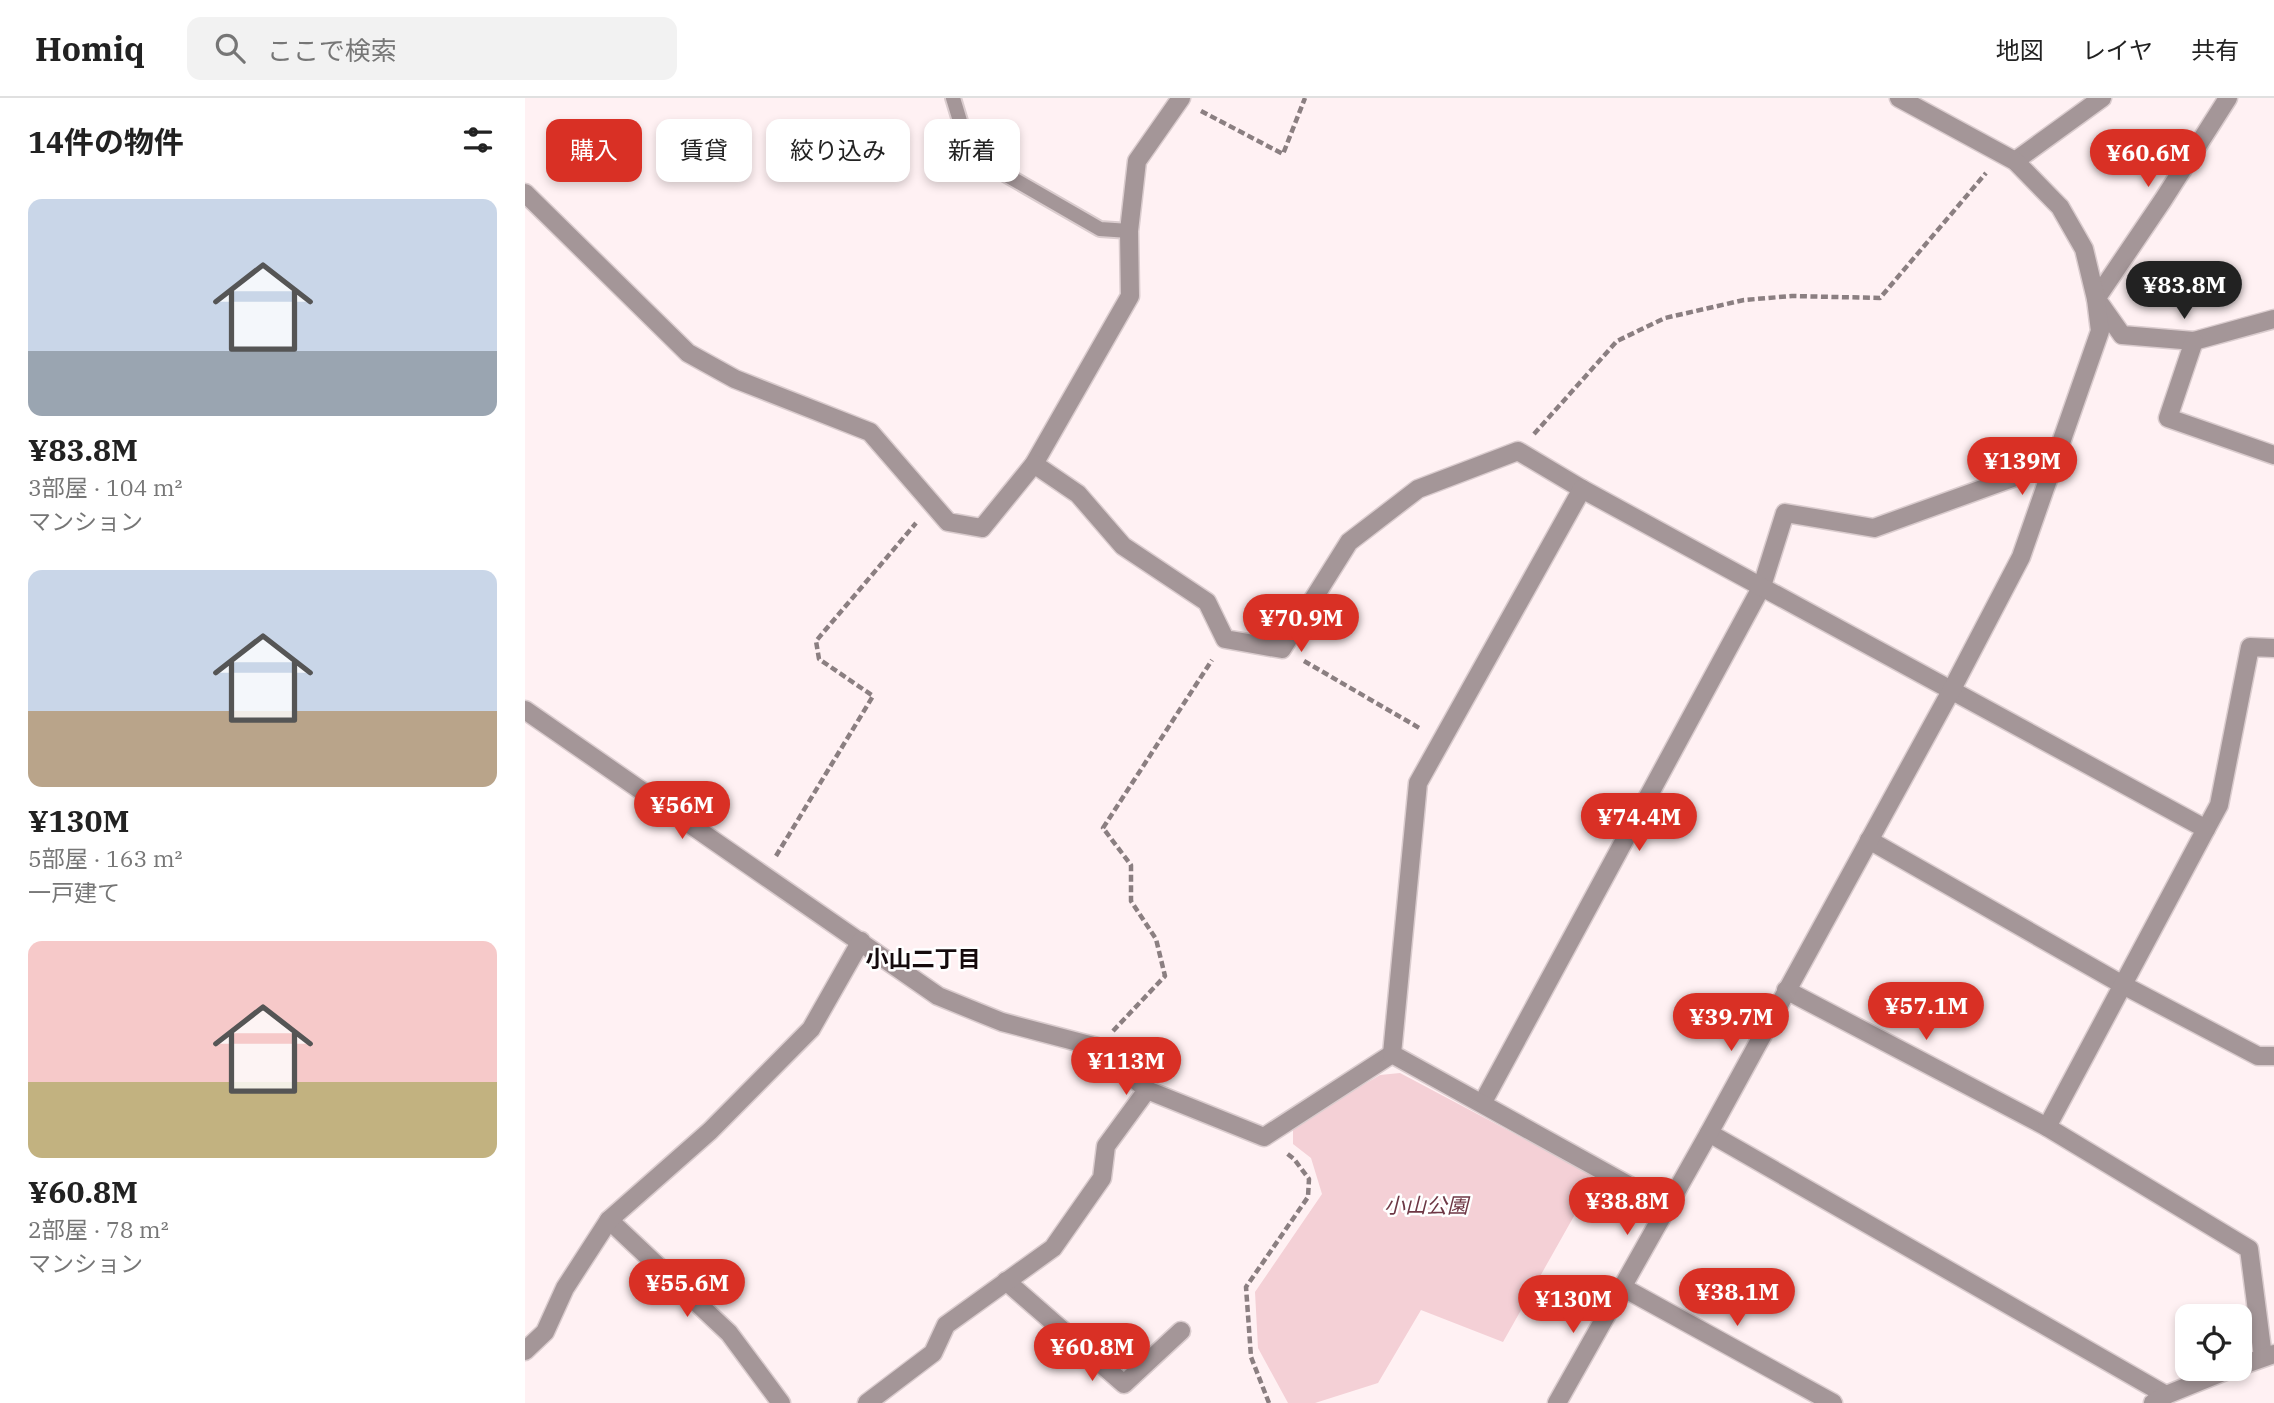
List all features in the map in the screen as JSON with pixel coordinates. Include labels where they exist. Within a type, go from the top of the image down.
[{"type":"street","points":[[1557,1403],[1709,1133],[1951,691],[2021,557],[2101,331],[2084,249],[2060,207],[2008,157],[1899,98]]},
{"type":"street","points":[[2008,157],[2102,98]]},
{"type":"street","points":[[2096,299],[2228,98]]},
{"type":"street","points":[[525,193],[688,353],[735,379],[870,432],[948,522],[982,528],[1034,464],[1130,296],[1129,231],[1137,162],[1179,102]]},
{"type":"street","points":[[2096,299],[2122,335],[2194,341],[2274,319]]},
{"type":"street","points":[[2194,341],[2168,418],[2274,456]]},
{"type":"street","points":[[1034,464],[1078,494],[1123,546],[1207,602],[1225,639],[1282,649],[1349,542],[1418,489],[1518,450],[1582,489],[2206,830]]},
{"type":"street","points":[[1483,1102],[1762,586],[1786,513],[1874,528],[2054,463]]},
{"type":"street","points":[[1392,1054],[1417,783],[1582,489]]},
{"type":"street","points":[[2047,1127],[2219,805],[2250,648],[2274,648]]},
{"type":"street","points":[[525,710],[937,996],[1002,1021],[1097,1047],[1147,1090],[1264,1137],[1392,1054]]},
{"type":"street","points":[[1869,840],[2123,985],[2258,1056],[2274,1056]]},
{"type":"street","points":[[525,1351],[545,1332],[565,1288],[610,1220],[710,1131],[811,1029],[861,941]]},
{"type":"street","points":[[1786,990],[2047,1127],[2249,1249],[2268,1355]]},
{"type":"street","points":[[1392,1054],[1483,1102],[1666,1206]]},
{"type":"street","points":[[867,1403],[933,1353],[946,1325],[1053,1248],[1102,1178],[1106,1146],[1147,1090]]},
{"type":"street","points":[[1709,1133],[2160,1399],[2202,1381]]},
{"type":"street","points":[[610,1220],[729,1332],[781,1403]]},
{"type":"street","points":[[1006,1282],[1123,1384],[1181,1331]]},
{"type":"street","points":[[1622,1287],[1833,1403]]},
{"type":"lane","points":[[953,98],[970,154],[1100,229],[1129,231]]},
{"type":"path","points":[[1179,102],[1206,112],[1283,154],[1305,98]]},
{"type":"path","points":[[1518,450],[1618,341],[1665,318],[1744,300],[1792,296],[1880,298],[2008,157]]},
{"type":"path","points":[[764,875],[873,696],[819,659],[816,641],[932,503]]},
{"type":"path","points":[[1097,1047],[1165,976],[1156,939],[1131,901],[1131,865],[1103,828],[1225,639]]},
{"type":"path","points":[[1282,649],[1441,741]]},
{"type":"path","points":[[1264,1137],[1294,1159],[1309,1179],[1308,1197],[1246,1287],[1251,1357],[1269,1403]]},
{"type":"green space","name":"小山公園","points":[[1400,1073],[1596,1177],[1503,1342],[1421,1310],[1378,1383],[1315,1403],[1288,1403],[1258,1348],[1255,1292],[1322,1194],[1311,1158],[1293,1144],[1293,1126],[1380,1075]]},
{"type":"district","name":"小山二丁目","points":[[923,959]]}]
